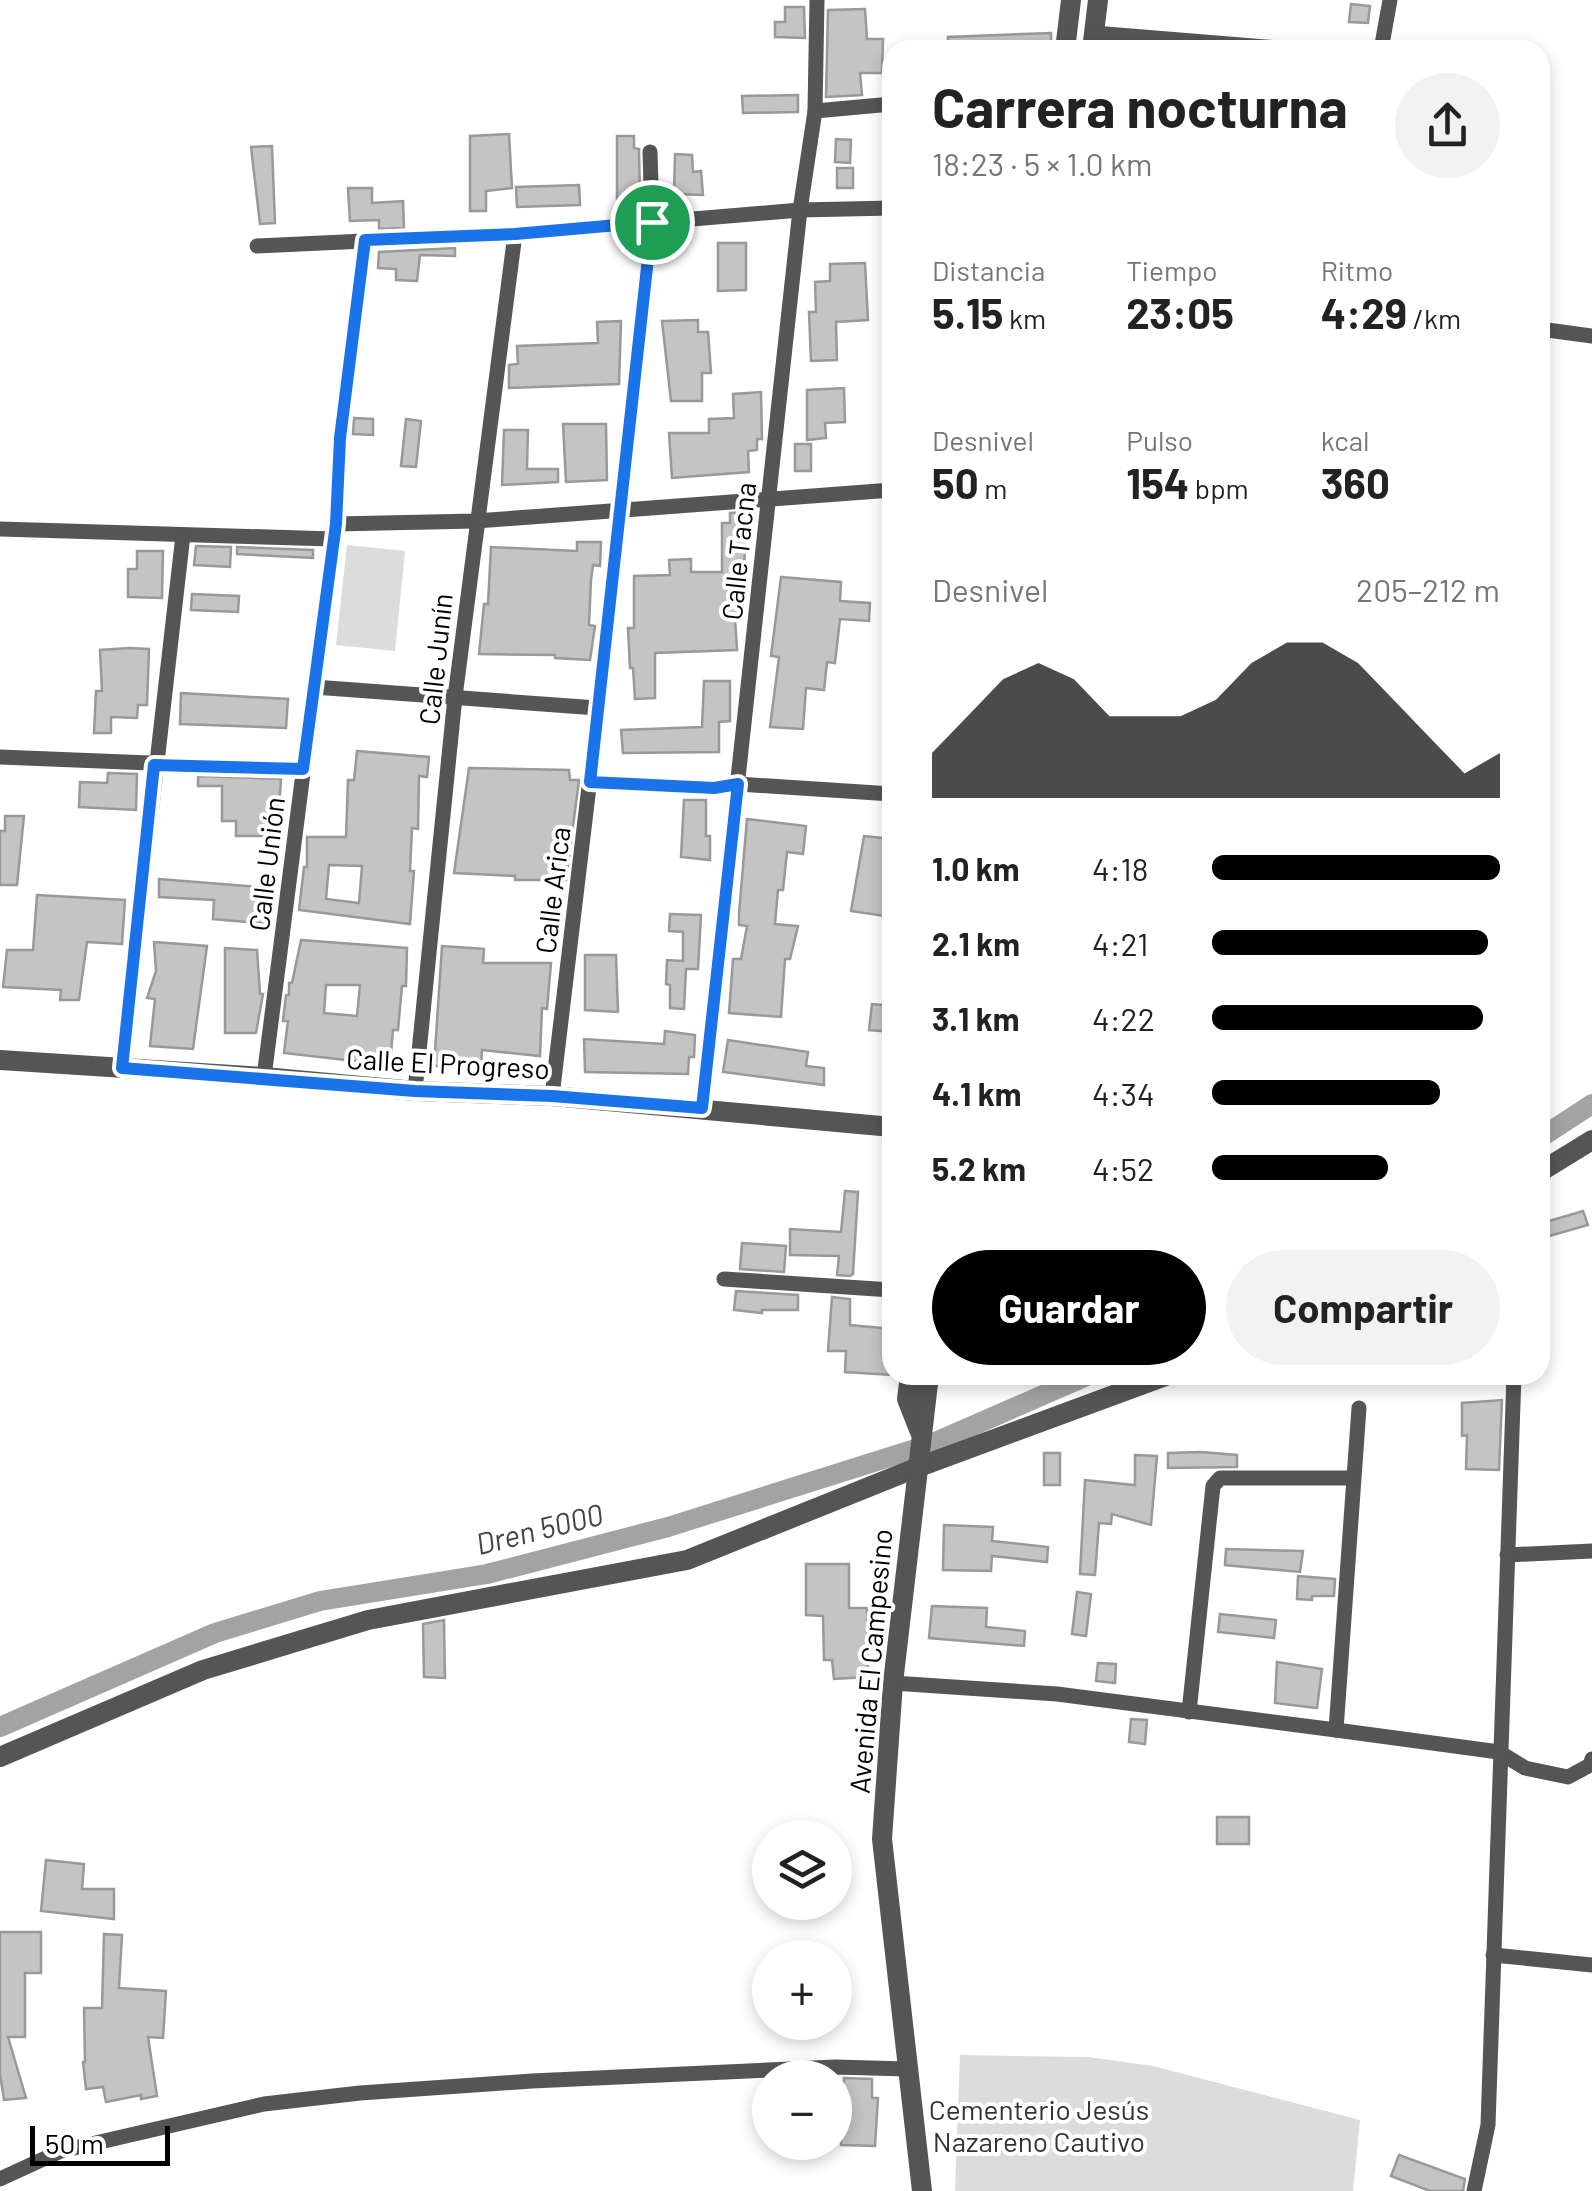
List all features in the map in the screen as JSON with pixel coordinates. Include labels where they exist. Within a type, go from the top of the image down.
[{"type":"street","name":"Calle Tacna","points":[[702,1108],[800,210],[815,111],[817,0]]},
{"type":"street","points":[[1067,40],[1071,0]]},
{"type":"street","points":[[1093,40],[1098,0]]},
{"type":"street","points":[[1383,40],[1390,0]]},
{"type":"street","points":[[815,111],[882,105]]},
{"type":"street","name":"Calle Arica","points":[[552,1096],[622,511],[652,222],[650,152]]},
{"type":"street","points":[[258,246],[515,234],[800,210],[882,208]]},
{"type":"street","name":"Calle Junín","points":[[415,1091],[455,697],[515,234]]},
{"type":"street","name":"Calle Unión","points":[[264,1077],[334,532],[340,438],[365,240]]},
{"type":"street","points":[[1550,331],[1592,336]]},
{"type":"street","points":[[0,528],[183,535],[334,532],[882,491]]},
{"type":"street","points":[[122,1068],[183,535]]},
{"type":"street","points":[[314,687],[598,708]]},
{"type":"street","points":[[0,758],[303,769]]},
{"type":"street","points":[[590,782],[714,788],[738,784],[882,793]]},
{"type":"street","name":"Calle El Progreso","points":[[0,1060],[415,1091],[552,1096],[882,1126]]},
{"type":"street","points":[[1550,1166],[1592,1140]]},
{"type":"street","points":[[724,1279],[882,1289]]},
{"type":"street","name":"Avenida El Campesino","points":[[909,1385],[907,1399],[921,1434]]},
{"type":"street","name":"Avenida El Campesino","points":[[922,2191],[882,1839],[893,1682],[927,1385]]},
{"type":"street","points":[[0,1756],[204,1670],[368,1620],[686,1560],[917,1466],[1140,1385]]},
{"type":"street","points":[[1474,2191],[1488,2124],[1514,1385]]},
{"type":"street","points":[[1336,1730],[1359,1408]]},
{"type":"street","points":[[1189,1712],[1213,1486],[1220,1478],[1352,1478]]},
{"type":"street","points":[[1506,1555],[1592,1552]]},
{"type":"street","points":[[893,1682],[1057,1694],[1499,1752],[1525,1768],[1568,1778],[1590,1765],[1592,1758]]},
{"type":"street","points":[[1494,1955],[1592,1965]]},
{"type":"street","points":[[0,2179],[60,2151],[264,2104],[532,2081],[835,2068],[908,2069]]},
{"type":"green space","points":[[347,545],[405,551],[395,651],[336,645]]},
{"type":"green space","name":"Cementerio Jesús Nazareno Cautivo","points":[[960,2055],[1088,2057],[1153,2066],[1360,2120],[1353,2191],[955,2191]]},
{"type":"building","points":[[1351,4],[1370,6],[1368,23],[1349,22]]},
{"type":"building","points":[[785,7],[804,7],[805,38],[775,37],[775,22],[785,22]]},
{"type":"building","points":[[865,9],[867,39],[883,39],[882,73],[860,73],[862,95],[826,97],[828,10]]},
{"type":"building","points":[[1051,33],[1051,40],[948,37]]},
{"type":"building","points":[[798,95],[798,112],[743,113],[742,96]]},
{"type":"building","points":[[509,134],[512,188],[486,191],[486,211],[470,211],[470,136]]},
{"type":"building","points":[[617,136],[634,136],[634,148],[639,149],[640,199],[617,199]]},
{"type":"building","points":[[836,139],[851,140],[850,163],[835,162]]},
{"type":"building","points":[[272,146],[275,223],[260,224],[251,147]]},
{"type":"building","points":[[675,154],[692,155],[693,172],[701,171],[703,195],[674,194]]},
{"type":"building","points":[[837,168],[853,168],[853,188],[837,188]]},
{"type":"building","points":[[579,185],[580,205],[517,207],[516,187]]},
{"type":"building","points":[[348,188],[372,188],[372,203],[403,201],[404,228],[379,229],[379,220],[350,221]]},
{"type":"building","points":[[718,243],[746,243],[746,290],[718,291]]},
{"type":"building","points":[[455,248],[455,256],[420,255],[417,281],[396,280],[396,269],[378,268],[379,252]]},
{"type":"building","points":[[865,263],[868,320],[836,322],[837,360],[811,361],[809,312],[816,312],[815,282],[830,281],[830,264]]},
{"type":"building","points":[[698,320],[698,332],[708,332],[711,373],[702,373],[702,401],[671,401],[662,321]]},
{"type":"building","points":[[621,321],[619,384],[509,388],[509,365],[518,364],[517,346],[598,343],[597,322]]},
{"type":"building","points":[[844,388],[845,422],[825,423],[826,438],[807,440],[807,390]]},
{"type":"building","points":[[761,392],[762,439],[757,439],[757,450],[748,451],[749,472],[672,478],[669,433],[709,433],[709,419],[734,418],[733,394]]},
{"type":"building","points":[[354,418],[373,419],[373,435],[353,434]]},
{"type":"building","points":[[406,419],[421,421],[416,467],[401,466]]},
{"type":"building","points":[[563,424],[606,424],[607,480],[566,482]]},
{"type":"building","points":[[504,430],[528,430],[527,469],[558,469],[558,482],[502,485]]},
{"type":"building","points":[[795,444],[811,444],[811,471],[795,471]]},
{"type":"building","points":[[752,512],[752,535],[745,535],[744,582],[740,582],[741,616],[735,617],[737,650],[655,653],[655,698],[635,699],[628,628],[634,628],[634,576],[670,575],[669,560],[691,559],[691,572],[722,572],[722,523],[730,523],[730,513]]},
{"type":"building","points":[[577,542],[601,542],[600,566],[593,565],[591,580],[589,625],[595,626],[590,660],[555,655],[479,654],[484,604],[488,604],[491,547],[577,551]]},
{"type":"building","points":[[196,546],[231,547],[230,567],[194,565]]},
{"type":"building","points":[[237,547],[313,550],[313,558],[237,554]]},
{"type":"building","points":[[137,551],[163,551],[162,598],[128,597],[128,569],[137,569]]},
{"type":"building","points":[[781,577],[841,582],[840,601],[870,603],[869,621],[840,619],[835,663],[827,662],[824,690],[806,688],[803,729],[770,727],[779,657],[771,656]]},
{"type":"building","points":[[192,594],[239,596],[238,612],[191,610]]},
{"type":"building","points":[[149,649],[147,705],[138,705],[137,718],[111,717],[111,733],[94,733],[96,691],[102,691],[100,650]]},
{"type":"building","points":[[704,681],[730,681],[730,721],[719,722],[719,752],[623,753],[621,730],[702,727]]},
{"type":"building","points":[[181,693],[288,699],[286,728],[180,724]]},
{"type":"building","points":[[357,751],[429,757],[427,777],[419,776],[418,829],[412,828],[410,924],[299,910],[307,867],[307,837],[346,837],[348,780],[354,780]],"holes":[[[329,865],[362,866],[359,903],[326,899]]]},
{"type":"building","points":[[469,768],[569,770],[570,780],[579,780],[566,880],[515,880],[515,876],[454,873]]},
{"type":"building","points":[[108,773],[137,774],[136,810],[79,807],[80,782],[107,783]]},
{"type":"building","points":[[198,776],[281,779],[277,836],[236,836],[236,821],[222,821],[222,786],[198,786]]},
{"type":"building","points":[[684,800],[706,800],[710,860],[681,857]]},
{"type":"building","points":[[5,816],[24,816],[17,885],[0,885],[0,831],[5,831]]},
{"type":"building","points":[[747,819],[806,826],[803,854],[787,852],[783,890],[778,890],[775,924],[798,926],[790,959],[785,959],[781,1017],[729,1013],[733,959],[741,959],[747,926],[739,925],[739,914]]},
{"type":"building","points":[[864,836],[882,838],[882,916],[851,911]]},
{"type":"building","points":[[159,879],[271,888],[269,924],[213,919],[214,900],[159,897]]},
{"type":"building","points":[[37,895],[125,900],[122,944],[87,942],[79,1000],[60,1000],[61,990],[3,987],[7,950],[33,950]]},
{"type":"building","points":[[670,914],[701,915],[698,969],[686,969],[684,1009],[670,1008],[670,985],[666,984],[667,960],[683,961],[683,932],[669,931]]},
{"type":"building","points":[[301,940],[407,948],[406,986],[402,986],[398,1030],[393,1030],[390,1065],[284,1053],[288,1021],[283,1021],[286,995]],"holes":[[[326,985],[360,985],[357,1016],[324,1013]]]},
{"type":"building","points":[[154,942],[207,946],[193,1049],[150,1046],[155,999],[147,998],[156,971]]},
{"type":"building","points":[[442,946],[484,949],[483,963],[551,963],[547,1009],[542,1008],[540,1056],[482,1050],[481,1067],[434,1066]]},
{"type":"building","points":[[225,948],[257,950],[263,994],[256,1033],[225,1033]]},
{"type":"building","points":[[585,955],[616,955],[618,1012],[585,1010]]},
{"type":"building","points":[[872,1004],[882,1005],[882,1031],[869,1030]]},
{"type":"building","points":[[665,1031],[695,1035],[688,1074],[585,1072],[584,1039],[664,1044]]},
{"type":"building","points":[[728,1040],[808,1052],[806,1066],[824,1068],[824,1085],[723,1072]]},
{"type":"building","points":[[845,1191],[858,1192],[850,1276],[837,1275],[839,1256],[790,1255],[790,1229],[841,1232]]},
{"type":"building","points":[[1583,1211],[1588,1225],[1550,1236],[1550,1221]]},
{"type":"building","points":[[742,1243],[786,1246],[784,1272],[740,1269]]},
{"type":"building","points":[[736,1291],[798,1295],[798,1310],[734,1310]]},
{"type":"building","points":[[832,1297],[850,1299],[850,1325],[882,1328],[882,1374],[845,1372],[846,1351],[828,1351]]},
{"type":"building","points":[[1502,1400],[1499,1470],[1466,1469],[1467,1435],[1462,1436],[1462,1403]]},
{"type":"building","points":[[1044,1453],[1060,1453],[1060,1485],[1044,1485]]},
{"type":"building","points":[[1168,1453],[1237,1455],[1237,1467],[1168,1468]]},
{"type":"building","points":[[1135,1455],[1157,1456],[1151,1525],[1112,1514],[1111,1524],[1099,1523],[1095,1575],[1080,1574],[1085,1480],[1135,1485]]},
{"type":"building","points":[[944,1525],[993,1527],[992,1541],[1048,1547],[1047,1562],[992,1556],[991,1571],[943,1570]]},
{"type":"building","points":[[1226,1549],[1303,1551],[1300,1572],[1225,1565]]},
{"type":"building","points":[[806,1564],[849,1564],[849,1608],[867,1608],[868,1677],[834,1679],[832,1660],[824,1660],[823,1616],[806,1615]]},
{"type":"building","points":[[1298,1576],[1335,1579],[1334,1596],[1297,1599]]},
{"type":"building","points":[[1077,1592],[1091,1594],[1086,1636],[1072,1634]]},
{"type":"building","points":[[932,1606],[987,1608],[986,1627],[1025,1631],[1024,1646],[929,1638]]},
{"type":"building","points":[[1220,1614],[1276,1620],[1274,1638],[1218,1632]]},
{"type":"building","points":[[444,1620],[445,1678],[424,1677],[423,1624]]},
{"type":"building","points":[[1277,1662],[1322,1669],[1317,1708],[1275,1703]]},
{"type":"building","points":[[1098,1663],[1116,1664],[1115,1683],[1096,1681]]},
{"type":"building","points":[[1131,1719],[1147,1720],[1145,1744],[1129,1742]]},
{"type":"building","points":[[1217,1817],[1249,1817],[1249,1844],[1217,1844]]},
{"type":"building","points":[[46,1860],[84,1864],[82,1889],[114,1889],[114,1919],[41,1911]]},
{"type":"building","points":[[0,1932],[41,1932],[41,1973],[25,1973],[25,2037],[8,2037],[26,2098],[4,2100],[0,2074]]},
{"type":"building","points":[[104,1934],[122,1935],[119,1988],[166,1991],[163,2038],[148,2037],[157,2096],[106,2102],[103,2087],[86,2089],[84,2008],[102,2008]]},
{"type":"building","points":[[852,2078],[872,2079],[872,2098],[878,2098],[875,2146],[852,2145]]},
{"type":"building","points":[[1399,2155],[1465,2179],[1463,2191],[1430,2191],[1391,2176]]},
{"type":"waterway","name":"Dren 5000","points":[[1550,1131],[1592,1104]]},
{"type":"waterway","name":"Dren 5000","points":[[0,1727],[215,1633],[320,1601],[487,1574],[668,1527],[931,1444],[1066,1385]]},
{"type":"route","points":[[652,222],[590,782],[714,788],[738,784],[702,1108],[122,1068],[154,765],[303,769],[336,524],[340,438],[365,240],[515,234],[652,222]]}]
